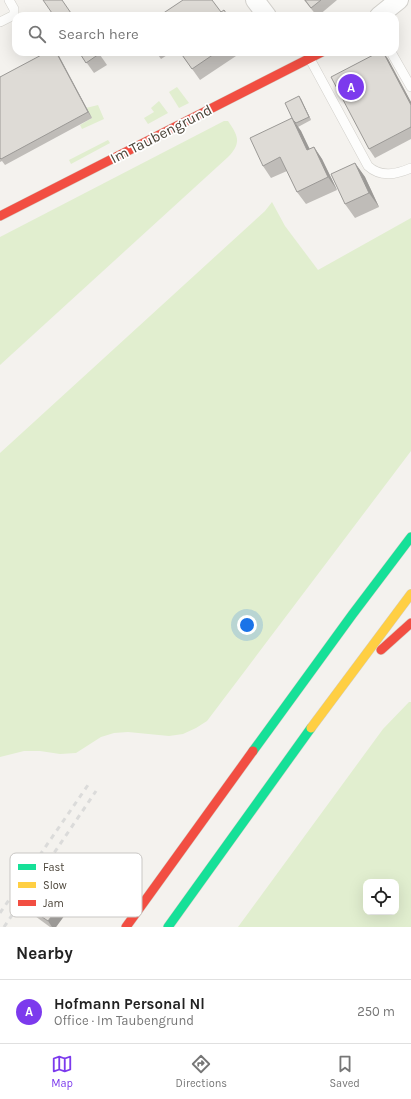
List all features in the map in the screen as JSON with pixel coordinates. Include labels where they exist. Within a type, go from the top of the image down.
[{"type":"main road","name":"Im Taubengrund","points":[[0,216],[300,58]]},
{"type":"main road","points":[[142,905],[348,621],[411,537]]},
{"type":"main road","points":[[168,927],[338,691],[411,594]]},
{"type":"main road","points":[[338,691],[411,623]]},
{"type":"main road","points":[[126,927],[133,917]]},
{"type":"street","points":[[255,0],[264,12]]},
{"type":"street","points":[[384,12],[398,0]]},
{"type":"lane","points":[[9,0],[14,12]]},
{"type":"lane","points":[[0,22],[12,16]]},
{"type":"lane","points":[[393,56],[411,86]]},
{"type":"lane","points":[[300,58],[368,166],[373,171],[386,174],[411,168]]},
{"type":"green space","points":[[177,87],[189,103],[179,108],[169,92]]},
{"type":"green space","points":[[159,101],[168,113],[148,124],[144,118],[154,112],[151,108]]},
{"type":"green space","points":[[98,105],[104,119],[82,129],[80,125],[92,118],[86,108]]},
{"type":"green space","points":[[224,121],[228,121],[237,140],[235,148],[228,157],[0,365],[0,237]]},
{"type":"green space","points":[[108,140],[110,143],[71,164],[69,160]]},
{"type":"green space","points":[[272,202],[285,226],[318,270],[411,218],[411,451],[207,721],[183,734],[169,736],[128,732],[114,733],[101,737],[76,753],[60,754],[40,751],[24,751],[0,757],[0,453],[265,211]]},
{"type":"green space","points":[[409,702],[411,702],[411,927],[238,927],[383,729]]},
{"type":"building","points":[[43,0],[62,0],[70,12],[51,12]]},
{"type":"building","points":[[183,0],[212,0],[221,12],[165,12]]},
{"type":"building","points":[[305,0],[321,0],[311,8]]},
{"type":"building","points":[[39,56],[58,56],[88,112],[1,159],[0,77]]},
{"type":"building","points":[[82,56],[96,56],[86,63]]},
{"type":"building","points":[[183,56],[211,56],[192,69]]},
{"type":"building","points":[[371,56],[385,56],[411,105],[411,127],[369,149],[331,77]]},
{"type":"building","points":[[299,96],[309,117],[296,123],[285,103]]},
{"type":"building","points":[[292,118],[307,150],[314,147],[328,177],[297,192],[280,157],[263,166],[250,138]]},
{"type":"building","points":[[355,163],[369,193],[345,204],[331,174]]},
{"type":"building","points":[[42,917],[51,917],[48,921]]},
{"type":"railway","points":[[41,853],[88,785]]},
{"type":"railway","points":[[54,853],[96,791]]},
{"type":"railway","points":[[0,913],[10,898]]},
{"type":"railway","points":[[4,927],[11,917]]},
{"type":"traffic: fast","points":[[253,751],[411,537]]},
{"type":"traffic: fast","points":[[168,927],[311,728]]},
{"type":"traffic: slow","points":[[311,728],[411,594]]},
{"type":"traffic: jam","points":[[0,216],[314,56]]},
{"type":"traffic: jam","points":[[381,650],[411,623]]},
{"type":"traffic: jam","points":[[142,905],[253,751]]},
{"type":"traffic: jam","points":[[126,927],[133,917]]},
{"type":"place","name":"Hofmann Personal Nl","points":[[351,87]]}]
